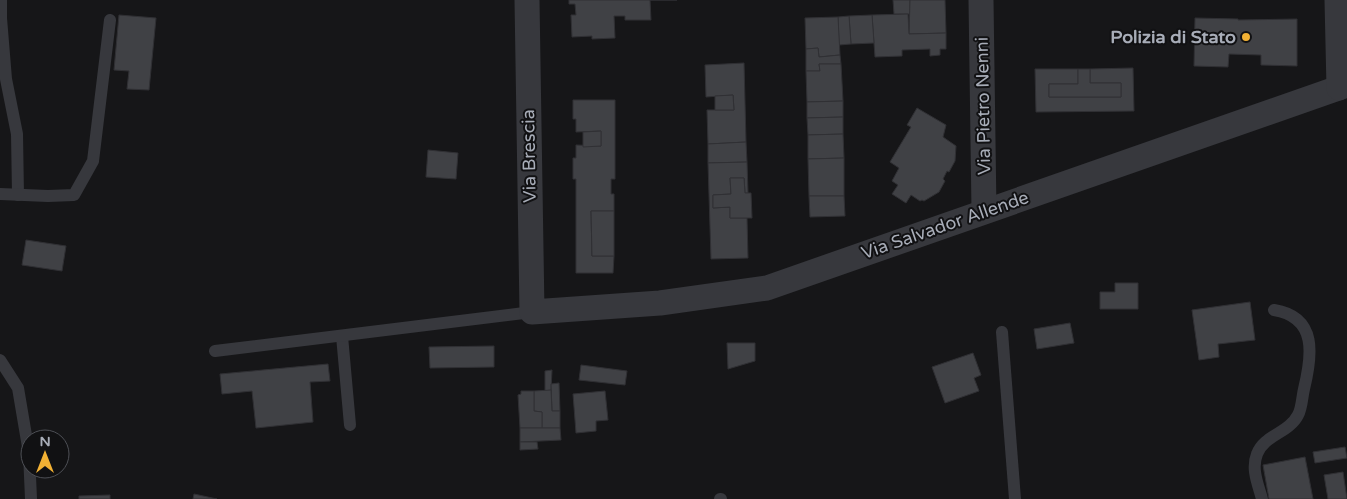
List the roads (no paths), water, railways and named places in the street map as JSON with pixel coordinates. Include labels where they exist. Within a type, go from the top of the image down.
[{"type":"street","name":"Via Brescia","points":[[527,0],[532,312]]},
{"type":"street","name":"Via Pietro Nenni","points":[[981,0],[984,212]]},
{"type":"street","points":[[1337,0],[1343,86]]},
{"type":"street","name":"Via Salvador Allende","points":[[532,312],[660,302],[767,288],[1343,86]]},
{"type":"lane","points":[[1,0],[6,79],[17,134],[18,195]]},
{"type":"lane","points":[[0,194],[74,195],[93,161],[110,20]]},
{"type":"lane","points":[[1262,499],[1255,471],[1258,452],[1263,445],[1289,426],[1298,415],[1309,371],[1310,342],[1305,328],[1293,316],[1274,310]]},
{"type":"lane","points":[[215,351],[532,312]]},
{"type":"lane","points":[[1002,332],[1015,499]]},
{"type":"lane","points":[[342,336],[350,425]]},
{"type":"lane","points":[[0,360],[18,388],[29,453],[31,499]]},
{"type":"place","name":"Polizia di Stato","points":[[1246,37]]}]
